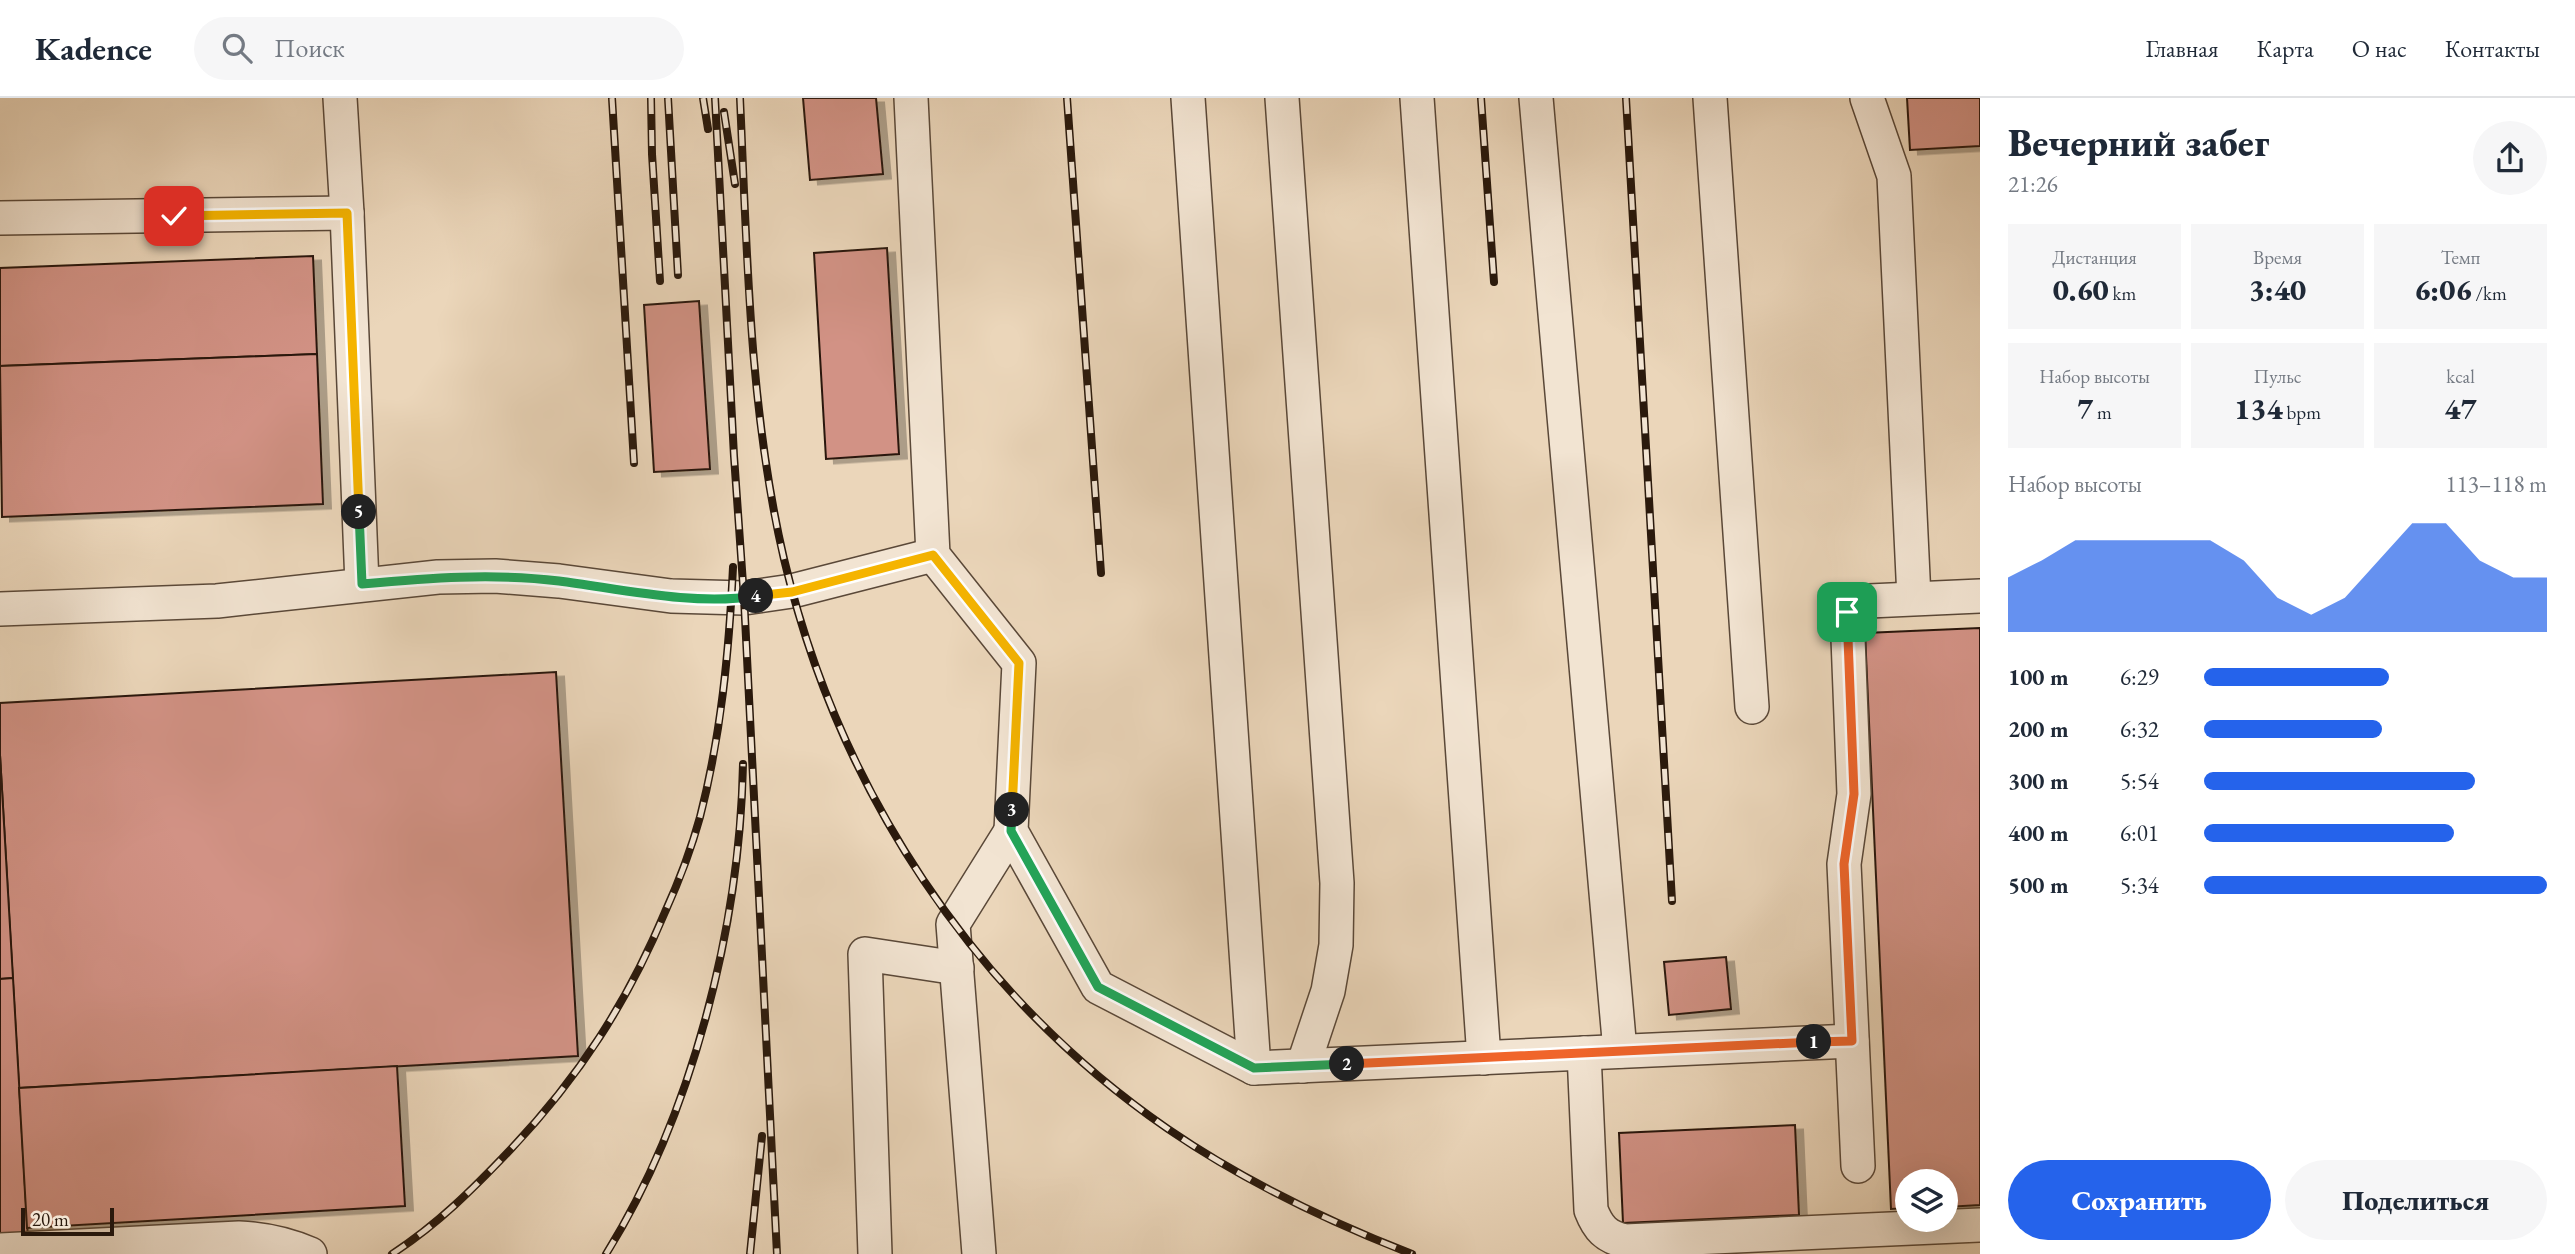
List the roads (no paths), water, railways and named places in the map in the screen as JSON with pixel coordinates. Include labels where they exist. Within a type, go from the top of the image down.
[{"type":"lane","points":[[340,98],[362,584]]},
{"type":"lane","points":[[911,98],[933,555],[1019,663],[1011,831],[953,924],[979,1254]]},
{"type":"lane","points":[[1188,98],[1254,1068]]},
{"type":"lane","points":[[1282,98],[1337,883],[1336,945],[1328,991],[1303,1066]]},
{"type":"lane","points":[[1417,98],[1484,1058]]},
{"type":"lane","points":[[1536,98],[1620,1051]]},
{"type":"lane","points":[[1710,98],[1752,707]]},
{"type":"lane","points":[[1867,98],[1894,176],[1914,598]]},
{"type":"lane","points":[[0,218],[347,213]]},
{"type":"lane","points":[[0,609],[217,601],[438,577],[495,576],[559,581],[659,595],[732,599],[792,592],[933,555]]},
{"type":"lane","points":[[1858,1166],[1844,864],[1854,794],[1847,612],[1854,604],[1869,601],[1980,596]]},
{"type":"lane","points":[[1011,831],[1098,987],[1254,1068],[1852,1041]]},
{"type":"lane","points":[[874,1254],[865,954],[957,968]]},
{"type":"lane","points":[[1584,1053],[1591,1210],[1597,1225],[1610,1237],[1625,1241],[1980,1225]]},
{"type":"lane","points":[[0,1250],[239,1238],[263,1239],[289,1245],[310,1254]]},
{"type":"railway","points":[[612,98],[634,463]]},
{"type":"railway","points":[[651,98],[660,281]]},
{"type":"railway","points":[[668,98],[678,275]]},
{"type":"railway","points":[[703,98],[708,129]]},
{"type":"railway","points":[[715,98],[744,598],[777,1254]]},
{"type":"railway","points":[[740,98],[752,330],[763,445],[772,502],[784,559],[808,644],[839,726],[878,805],[923,880],[975,950],[1033,1016],[1098,1075],[1168,1129],[1226,1166],[1317,1214],[1412,1254]]},
{"type":"railway","points":[[1067,98],[1101,573]]},
{"type":"railway","points":[[1481,98],[1494,282]]},
{"type":"railway","points":[[1626,98],[1672,901]]},
{"type":"railway","points":[[724,112],[735,184]]},
{"type":"railway","points":[[392,1254],[454,1205],[536,1122],[599,1038],[618,1008],[650,945],[689,853],[707,786],[723,693],[733,567]]},
{"type":"railway","points":[[606,1254],[636,1200],[663,1142],[706,1018],[732,889],[740,826],[743,764]]},
{"type":"railway","points":[[750,1254],[762,1136]]}]
